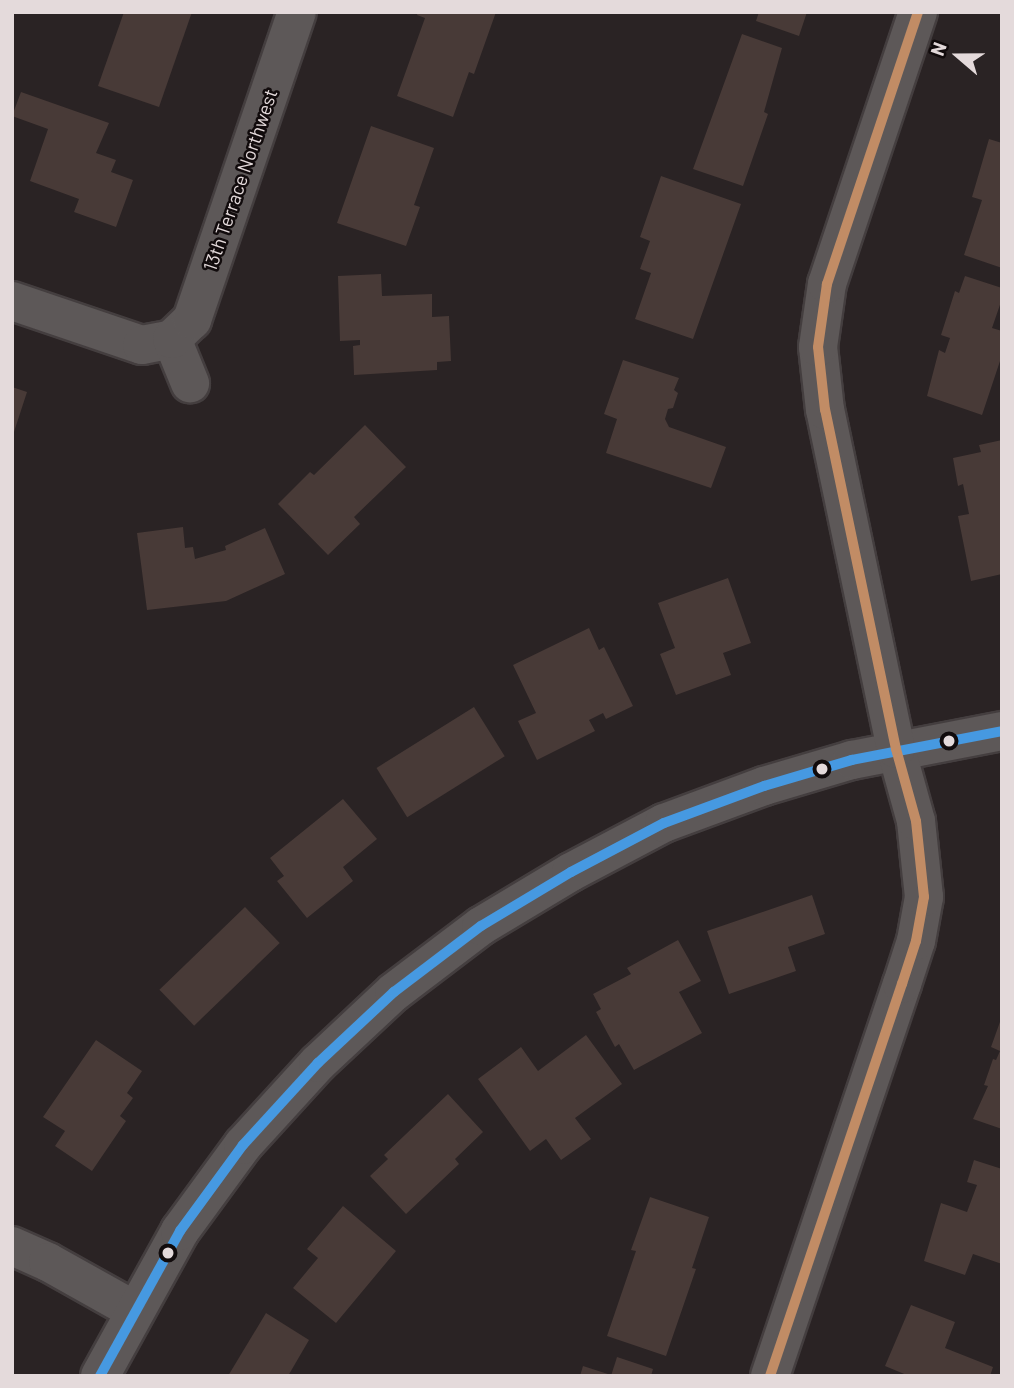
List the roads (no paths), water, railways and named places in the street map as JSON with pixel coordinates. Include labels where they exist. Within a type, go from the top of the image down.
[{"type":"street","name":"13th Terrace Northwest","points":[[172,340],[192,320],[297,12]]},
{"type":"street","points":[[770,1376],[916,941],[924,897],[916,821],[896,749],[825,410],[818,346],[827,284],[918,12]]},
{"type":"street","points":[[12,301],[142,345],[172,340],[190,383]]},
{"type":"street","points":[[100,1376],[134,1310],[180,1231],[253,1135],[318,1063],[394,992],[481,926],[571,872],[664,824],[764,786],[896,749],[1002,731]]},
{"type":"street","points":[[12,1246],[48,1262],[134,1310]]}]
